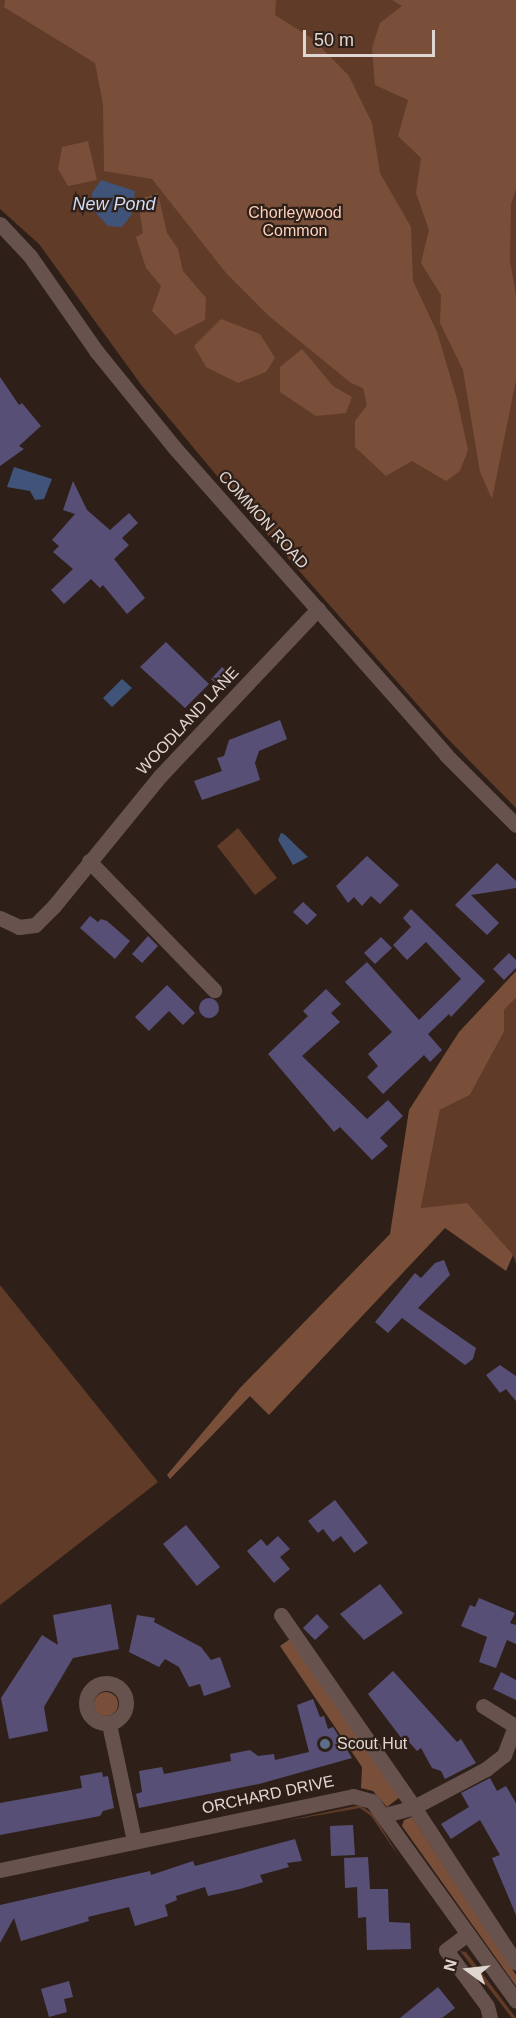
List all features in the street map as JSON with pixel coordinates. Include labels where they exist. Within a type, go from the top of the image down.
[{"type":"street","name":"COMMON ROAD","points":[[0,224],[30,256],[98,351],[173,446],[446,755],[516,825]]},
{"type":"street","name":"WOODLAND LANE","points":[[0,918],[19,927],[35,925],[54,906],[88,861],[160,776],[318,609]]},
{"type":"street","points":[[88,861],[214,990]]},
{"type":"street","points":[[281,1616],[414,1807],[516,1963]]},
{"type":"street","points":[[385,1815],[414,1807],[504,1755],[516,1727],[483,1706]]},
{"type":"street","points":[[109,1724],[134,1841]]},
{"type":"street","name":"ORCHARD DRIVE","points":[[0,1870],[353,1796],[372,1801],[385,1815],[466,1935],[516,2001]]},
{"type":"street","points":[[466,1935],[446,1950],[487,2006],[490,2018]]},
{"type":"green space","name":"Chorleywood Common","points":[[0,0],[516,0],[516,808],[447,738],[248,513],[142,386],[39,244],[0,209]]},
{"type":"green space","points":[[5,0],[276,0],[275,15],[313,39],[349,76],[372,123],[380,173],[411,227],[413,281],[437,332],[457,399],[468,450],[460,471],[446,481],[412,461],[386,476],[355,447],[355,421],[367,405],[363,388],[351,383],[269,316],[226,273],[152,179],[104,171],[103,104],[95,63],[4,7]]},
{"type":"green space","points":[[392,0],[516,0],[516,189],[511,204],[510,261],[516,295],[516,380],[492,499],[480,472],[463,370],[440,323],[441,295],[421,263],[429,230],[416,193],[421,158],[398,136],[408,100],[375,85],[372,48],[380,23],[402,6]]},
{"type":"green space","points":[[88,141],[97,180],[68,186],[58,169],[62,147]]},
{"type":"green space","points":[[158,193],[167,233],[178,249],[183,271],[206,298],[205,320],[175,335],[152,311],[161,286],[146,268],[136,237],[143,233],[138,200]]},
{"type":"green space","points":[[221,319],[260,334],[275,358],[266,372],[238,383],[206,367],[194,346]]},
{"type":"green space","points":[[302,349],[333,386],[352,397],[346,413],[316,416],[280,392],[280,367]]},
{"type":"green space","points":[[238,828],[277,878],[255,895],[217,846]]},
{"type":"green space","points":[[516,971],[516,998],[504,1010],[504,1032],[470,1095],[440,1110],[421,1208],[467,1203],[513,1255],[506,1271],[445,1228],[269,1415],[250,1396],[170,1479],[167,1475],[240,1388],[390,1234],[409,1110],[459,1032]]},
{"type":"green space","points":[[516,998],[516,1263],[513,1255],[421,1208],[440,1110],[470,1095],[504,1032],[504,1010]]},
{"type":"green space","points":[[0,1285],[158,1482],[0,1605]]},
{"type":"green space","points":[[290,1639],[400,1797],[387,1807],[373,1791],[361,1788],[362,1767],[280,1646]]},
{"type":"green space","points":[[106,1692],[114,1696],[118,1704],[114,1712],[106,1716],[98,1712],[94,1704],[98,1696]]},
{"type":"green space","points":[[360,1805],[373,1814],[400,1858],[371,1816],[360,1808],[285,1821]]},
{"type":"green space","points":[[412,1817],[516,1975],[516,1986],[402,1826],[404,1820]]},
{"type":"green space","points":[[460,1951],[466,1952],[516,2018],[512,2018]]},
{"type":"water","name":"New Pond","points":[[101,180],[135,191],[132,214],[122,227],[108,226],[93,210],[92,193]]},
{"type":"water","points":[[14,467],[52,479],[44,499],[35,500],[30,491],[7,487]]},
{"type":"water","points":[[122,679],[132,688],[112,707],[103,698]]},
{"type":"water","points":[[281,833],[308,857],[293,865],[278,840]]},
{"type":"building","points":[[0,377],[19,405],[22,403],[41,426],[19,446],[24,449],[0,466]]},
{"type":"building","points":[[73,481],[87,510],[110,530],[129,513],[138,523],[122,538],[129,545],[114,559],[145,598],[127,614],[103,585],[100,588],[91,579],[64,604],[51,590],[73,569],[53,552],[59,546],[52,540],[75,514],[63,510]]},
{"type":"building","points":[[166,642],[209,684],[185,708],[140,667]]},
{"type":"building","points":[[222,667],[235,678],[224,691],[211,679]]},
{"type":"building","points":[[280,720],[287,739],[259,751],[255,763],[260,780],[202,800],[194,781],[222,771],[217,758],[224,756],[229,740]]},
{"type":"building","points":[[367,856],[399,885],[380,904],[371,896],[362,906],[354,897],[348,903],[336,886]]},
{"type":"building","points":[[497,863],[516,881],[516,888],[471,895],[499,923],[487,935],[455,905]]},
{"type":"building","points":[[303,902],[317,915],[307,925],[293,912]]},
{"type":"building","points":[[411,909],[485,981],[451,1017],[449,1014],[428,1034],[442,1050],[430,1062],[424,1055],[383,1094],[367,1077],[378,1066],[368,1054],[392,1032],[345,982],[367,962],[419,1020],[461,979],[426,942],[407,960],[393,945],[411,927],[403,918]]},
{"type":"building","points":[[90,916],[98,922],[101,919],[107,921],[130,941],[115,959],[80,928]]},
{"type":"building","points":[[148,936],[158,946],[142,963],[132,954]]},
{"type":"building","points":[[381,937],[392,948],[375,964],[364,953]]},
{"type":"building","points":[[509,953],[516,960],[516,968],[504,980],[493,969]]},
{"type":"building","points":[[167,985],[195,1013],[183,1025],[169,1011],[149,1031],[135,1017]]},
{"type":"building","points":[[326,989],[341,1004],[331,1013],[340,1022],[302,1056],[367,1119],[388,1100],[403,1116],[380,1138],[388,1146],[372,1160],[340,1127],[334,1132],[268,1054],[308,1016],[303,1011]]},
{"type":"building","points":[[205,998],[213,998],[219,1004],[219,1012],[213,1018],[205,1018],[199,1012],[199,1004]]},
{"type":"building","points":[[444,1260],[450,1275],[418,1308],[476,1348],[473,1359],[465,1365],[402,1318],[388,1333],[375,1322],[415,1273],[421,1278],[435,1263]]},
{"type":"building","points":[[500,1365],[516,1376],[516,1401],[506,1389],[500,1393],[486,1375]]},
{"type":"building","points":[[335,1500],[368,1543],[354,1553],[341,1536],[333,1542],[323,1529],[318,1533],[308,1521]]},
{"type":"building","points":[[186,1525],[220,1567],[197,1586],[163,1544]]},
{"type":"building","points":[[278,1536],[290,1549],[280,1557],[290,1569],[274,1583],[247,1551],[261,1539],[267,1546]]},
{"type":"building","points":[[380,1584],[403,1613],[364,1640],[340,1614]]},
{"type":"building","points":[[479,1598],[515,1613],[510,1623],[516,1625],[516,1644],[507,1640],[496,1668],[479,1662],[487,1637],[461,1626],[470,1605],[475,1607]]},
{"type":"building","points":[[111,1604],[119,1649],[73,1658],[44,1707],[48,1731],[9,1739],[1,1698],[42,1635],[58,1645],[53,1615]]},
{"type":"building","points":[[317,1614],[329,1627],[315,1640],[303,1628]]},
{"type":"building","points":[[137,1615],[155,1618],[154,1622],[201,1647],[211,1660],[220,1657],[231,1687],[204,1696],[200,1684],[189,1687],[179,1667],[165,1659],[159,1667],[129,1652]]},
{"type":"building","points":[[393,1671],[457,1742],[461,1739],[476,1763],[445,1779],[441,1771],[432,1768],[421,1748],[417,1751],[408,1741],[405,1743],[368,1694]]},
{"type":"building","points":[[501,1672],[516,1680],[516,1700],[493,1689]]},
{"type":"building","points":[[313,1699],[320,1717],[324,1716],[328,1729],[333,1727],[352,1758],[259,1784],[139,1808],[136,1794],[142,1792],[139,1771],[162,1767],[164,1774],[231,1761],[230,1754],[250,1750],[258,1756],[274,1754],[275,1760],[309,1752],[297,1705]]},
{"type":"building","points":[[102,1772],[103,1777],[108,1776],[114,1808],[103,1811],[100,1816],[0,1835],[0,1803],[82,1788],[80,1776]]},
{"type":"building","points":[[490,1778],[497,1791],[506,1786],[516,1803],[516,1915],[492,1858],[500,1855],[480,1820],[451,1839],[441,1824],[469,1807],[461,1793]]},
{"type":"building","points":[[353,1825],[355,1855],[331,1856],[330,1826]]},
{"type":"building","points":[[295,1839],[302,1861],[287,1863],[289,1867],[260,1875],[263,1882],[240,1889],[208,1896],[205,1887],[176,1896],[177,1900],[165,1905],[168,1916],[135,1926],[129,1907],[88,1917],[89,1921],[21,1941],[14,1918],[0,1943],[0,1905],[150,1871],[151,1875],[193,1861],[195,1866]]},
{"type":"building","points":[[368,1857],[370,1889],[388,1889],[389,1922],[410,1923],[411,1949],[367,1950],[366,1917],[358,1918],[357,1887],[345,1888],[344,1858]]},
{"type":"building","points":[[69,1981],[73,1997],[64,1999],[67,2012],[49,2017],[41,1989]]},
{"type":"building","points":[[438,1987],[455,2008],[442,2018],[400,2018]]},
{"type":"place","name":"Scout Hut","points":[[325,1744]]}]
